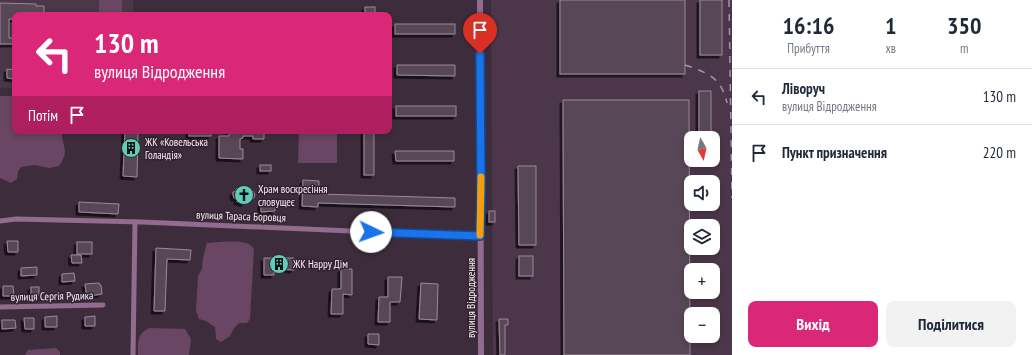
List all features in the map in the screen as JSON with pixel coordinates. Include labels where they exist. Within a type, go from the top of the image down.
[{"type":"street","name":"вулиця Відродження","points":[[480,0],[481,355]]},
{"type":"street","name":"вулиця Тараса Боровця","points":[[0,220],[16,219],[135,222],[480,236]]},
{"type":"street","points":[[133,355],[135,222]]},
{"type":"street","name":"вулиця Сергія Рудика","points":[[0,307],[104,305]]},
{"type":"shaded area","points":[[0,0],[99,0],[99,12],[12,12],[12,88],[0,88]]},
{"type":"shaded area","points":[[99,0],[122,0],[122,12],[99,12]]},
{"type":"shaded area","points":[[122,0],[133,0],[133,12],[122,12]]},
{"type":"shaded area","points":[[491,0],[732,0],[732,355],[493,355]]},
{"type":"shaded area","points":[[0,96],[12,96],[12,134],[62,134],[65,152],[63,160],[59,166],[49,168],[35,165],[21,167],[18,171],[17,179],[11,183],[0,178]]},
{"type":"shaded area","points":[[299,134],[337,134],[337,163],[298,163]]},
{"type":"shaded area","points":[[243,242],[254,249],[250,319],[247,323],[239,323],[234,328],[230,336],[221,342],[216,339],[215,327],[206,321],[199,319],[196,311],[198,276],[202,269],[207,243]]},
{"type":"shaded area","points":[[150,328],[185,329],[191,339],[189,355],[138,355],[138,342],[140,335]]},
{"type":"shaded area","points":[[56,348],[60,352],[60,355],[25,355],[28,350]]},
{"type":"building","points":[[560,0],[685,0],[685,74],[560,74]]},
{"type":"building","points":[[700,0],[722,0],[722,55],[700,55]]},
{"type":"building","points":[[0,3],[36,4],[36,6],[44,6],[44,12],[12,12],[12,19],[9,19],[9,38],[12,38],[12,44],[0,44]]},
{"type":"building","points":[[365,7],[375,7],[375,12],[365,12]]},
{"type":"building","points":[[395,24],[455,24],[455,34],[395,34]]},
{"type":"building","points":[[397,65],[455,65],[455,76],[397,75]]},
{"type":"building","points":[[7,69],[12,70],[12,79],[7,78]]},
{"type":"building","points":[[699,91],[711,91],[711,131],[699,131]]},
{"type":"building","points":[[563,100],[689,100],[689,131],[684,131],[684,167],[689,167],[689,175],[684,175],[684,211],[689,211],[689,219],[684,219],[684,255],[690,255],[690,263],[684,263],[684,299],[690,299],[690,307],[684,307],[684,343],[690,343],[690,355],[564,355]]},
{"type":"building","points":[[396,106],[456,106],[456,116],[396,116]]},
{"type":"building","name":"ЖК «Ковельська Голандія»","points":[[125,134],[138,134],[137,177],[123,176]]},
{"type":"building","points":[[189,134],[211,134],[211,136],[189,136]]},
{"type":"building","points":[[229,134],[264,134],[264,139],[253,139],[253,136],[243,136],[243,138],[240,139],[240,149],[243,149],[243,159],[219,158],[219,136],[229,136]]},
{"type":"building","points":[[364,134],[374,134],[374,175],[364,175]]},
{"type":"building","points":[[395,151],[454,151],[454,161],[396,161]]},
{"type":"building","points":[[260,165],[271,165],[271,171],[260,171]]},
{"type":"building","points":[[518,166],[536,166],[536,245],[519,245]]},
{"type":"building","points":[[303,180],[319,181],[319,194],[455,198],[455,207],[318,203],[318,207],[302,206]]},
{"type":"building","name":"Храм воскресіння словущеє","points":[[242,186],[249,191],[253,191],[255,195],[254,198],[249,199],[249,201],[243,204],[241,202],[237,202],[237,198],[234,198],[233,195],[233,192],[236,191],[236,189],[239,189]]},
{"type":"building","points":[[79,202],[119,204],[118,214],[79,212]]},
{"type":"building","points":[[261,203],[275,203],[275,211],[261,212]]},
{"type":"building","points":[[489,211],[495,211],[495,222],[489,222]]},
{"type":"building","points":[[7,241],[18,241],[18,252],[8,252]]},
{"type":"building","points":[[77,242],[92,242],[92,254],[77,254]]},
{"type":"building","points":[[156,248],[191,250],[190,260],[167,259],[165,311],[154,311]]},
{"type":"building","points":[[71,255],[81,255],[82,263],[72,263]]},
{"type":"building","points":[[519,256],[533,256],[533,276],[519,276]]},
{"type":"building","name":"ЖК Happy Дім","points":[[264,258],[294,258],[294,270],[274,269],[274,275],[264,275]]},
{"type":"building","points":[[37,267],[37,275],[21,276],[21,268]]},
{"type":"building","points":[[341,269],[352,269],[352,295],[343,294],[343,314],[331,314],[332,289],[341,289]]},
{"type":"building","points":[[74,273],[75,281],[62,282],[62,274]]},
{"type":"building","points":[[388,277],[402,277],[400,302],[390,302],[390,322],[378,322],[379,297],[388,297]]},
{"type":"building","points":[[99,283],[101,285],[102,294],[90,296],[90,293],[86,293],[85,284]]},
{"type":"building","points":[[421,283],[438,284],[437,320],[419,319]]},
{"type":"building","points":[[3,286],[13,286],[14,296],[3,296]]},
{"type":"building","points":[[31,287],[39,287],[39,295],[31,295]]},
{"type":"building","points":[[57,316],[57,327],[45,327],[45,317]]},
{"type":"building","points":[[95,316],[95,326],[85,326],[85,317]]},
{"type":"building","points":[[24,318],[34,318],[34,329],[25,329]]},
{"type":"building","points":[[499,319],[508,319],[508,325],[505,325],[505,355],[500,355]]},
{"type":"building","points":[[2,320],[15,320],[16,328],[2,329]]},
{"type":"building","points":[[368,334],[379,334],[379,345],[368,344]]},
{"type":"railway","points":[[729,0],[732,198]]},
{"type":"railway","points":[[685,65],[712,77],[721,87],[727,103]]},
{"type":"slow traffic","points":[[480,235],[481,177]]},
{"type":"place","name":"ЖК «Ковельська Голандія»","points":[[131,148]]},
{"type":"place","name":"Храм воскресіння словущеє","points":[[244,195]]},
{"type":"place","name":"ЖК Happy Дім","points":[[279,264]]},
{"type":"route","points":[[371,232],[480,236],[480,54]]}]
